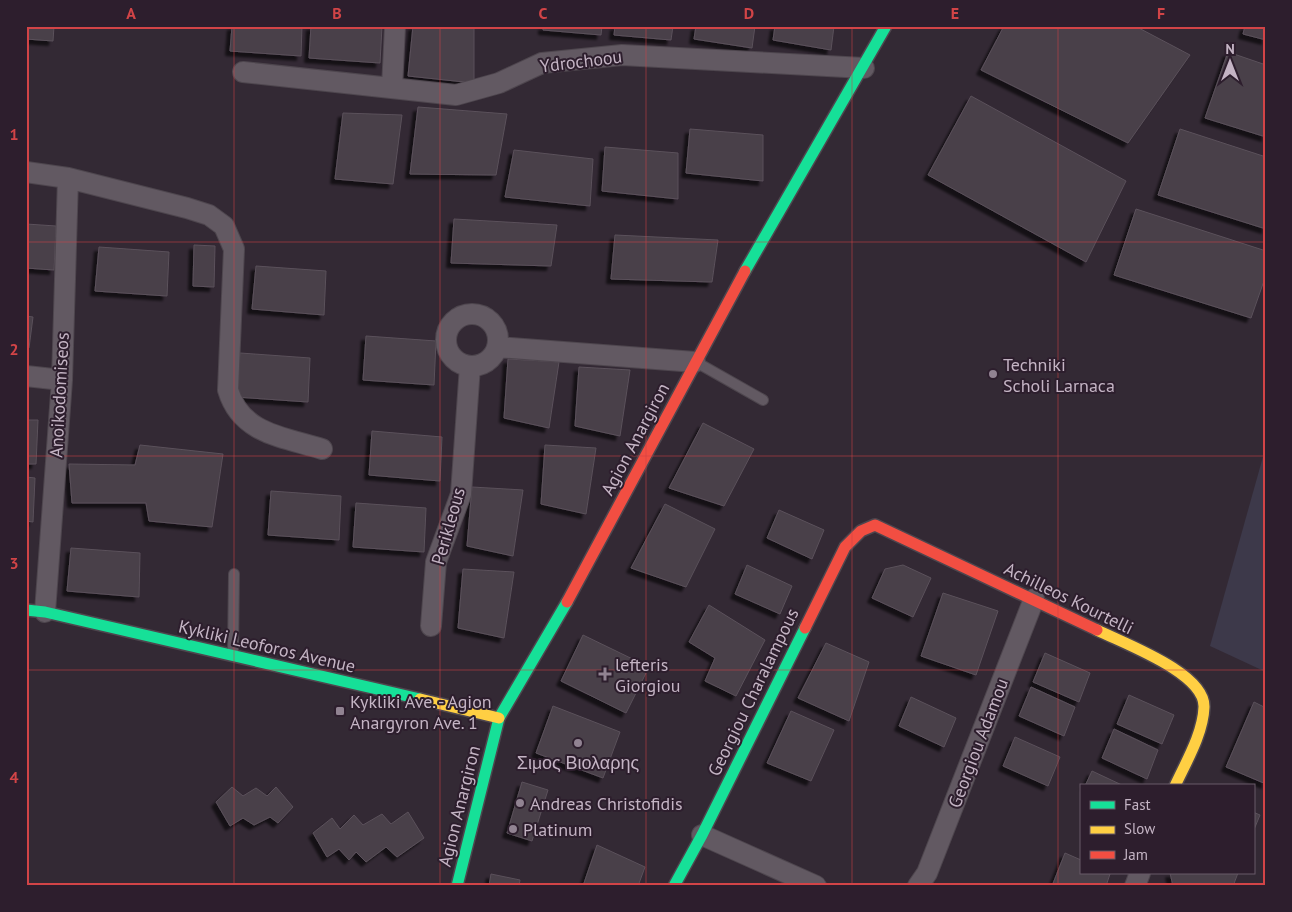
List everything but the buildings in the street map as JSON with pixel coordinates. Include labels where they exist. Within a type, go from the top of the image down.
[{"type":"street","points":[[392,88],[395,26]]},
{"type":"street","name":"Agion Anargiron","points":[[457,886],[499,718],[583,575],[716,322],[864,68],[886,26]]},
{"type":"street","name":"Ydrochoou","points":[[243,72],[456,94],[499,83],[542,63],[622,55],[864,68]]},
{"type":"street","points":[[26,172],[68,178],[187,208],[209,216],[224,226],[234,249],[228,390],[232,405],[254,428],[322,449]]},
{"type":"street","name":"Anoikodomiseos","points":[[35,611],[62,380],[68,178]]},
{"type":"street","points":[[474,314],[491,322],[496,329],[498,347],[488,361],[470,366],[456,360],[447,347],[448,331],[458,319],[474,314]]},
{"type":"street","points":[[498,347],[695,362]]},
{"type":"street","name":"Perikleous","points":[[430,626],[436,562],[461,494],[470,366]]},
{"type":"street","points":[[26,376],[62,380]]},
{"type":"street","name":"Achilleos Kourtelli","points":[[875,525],[1034,599],[1181,672],[1197,685],[1204,699],[1203,717],[1177,784]]},
{"type":"street","name":"Georgiou Charalampous","points":[[674,886],[702,835],[845,547],[861,531],[875,525]]},
{"type":"street","name":"Georgiou Adamou","points":[[918,886],[927,872],[1034,599]]},
{"type":"street","name":"Kykliki Leoforos Avenue","points":[[35,611],[499,718]]},
{"type":"street","points":[[702,835],[816,886]]},
{"type":"street","points":[[1135,886],[1140,874]]},
{"type":"lane","points":[[695,362],[763,400]]},
{"type":"lane","points":[[233,656],[234,574]]},
{"type":"shaded area","points":[[1266,446],[1266,672],[1210,646]]},
{"type":"traffic: fast","points":[[745,271],[886,26]]},
{"type":"traffic: fast","points":[[457,886],[499,718],[567,602]]},
{"type":"traffic: fast","points":[[26,610],[45,612],[420,699]]},
{"type":"traffic: fast","points":[[674,886],[702,835],[805,628]]},
{"type":"traffic: slow","points":[[1097,630],[1178,671],[1192,683],[1201,695],[1204,707],[1201,727],[1176,784]]},
{"type":"traffic: slow","points":[[420,699],[499,718]]},
{"type":"traffic: jam","points":[[567,602],[745,271]]},
{"type":"traffic: jam","points":[[805,628],[845,547],[861,531],[875,525],[1097,630]]},
{"type":"place","name":"Techniki Scholi Larnaca","points":[[993,374]]},
{"type":"place","name":"lefteris Giorgiou","points":[[605,674]]},
{"type":"place","name":"Kykliki Ave. - Agion Anargyron Ave. 1","points":[[340,711]]},
{"type":"place","name":"Σιμος Βιολαρης","points":[[578,743]]},
{"type":"place","name":"Andreas Christofidis","points":[[520,803]]},
{"type":"place","name":"Platinum","points":[[513,829]]}]
